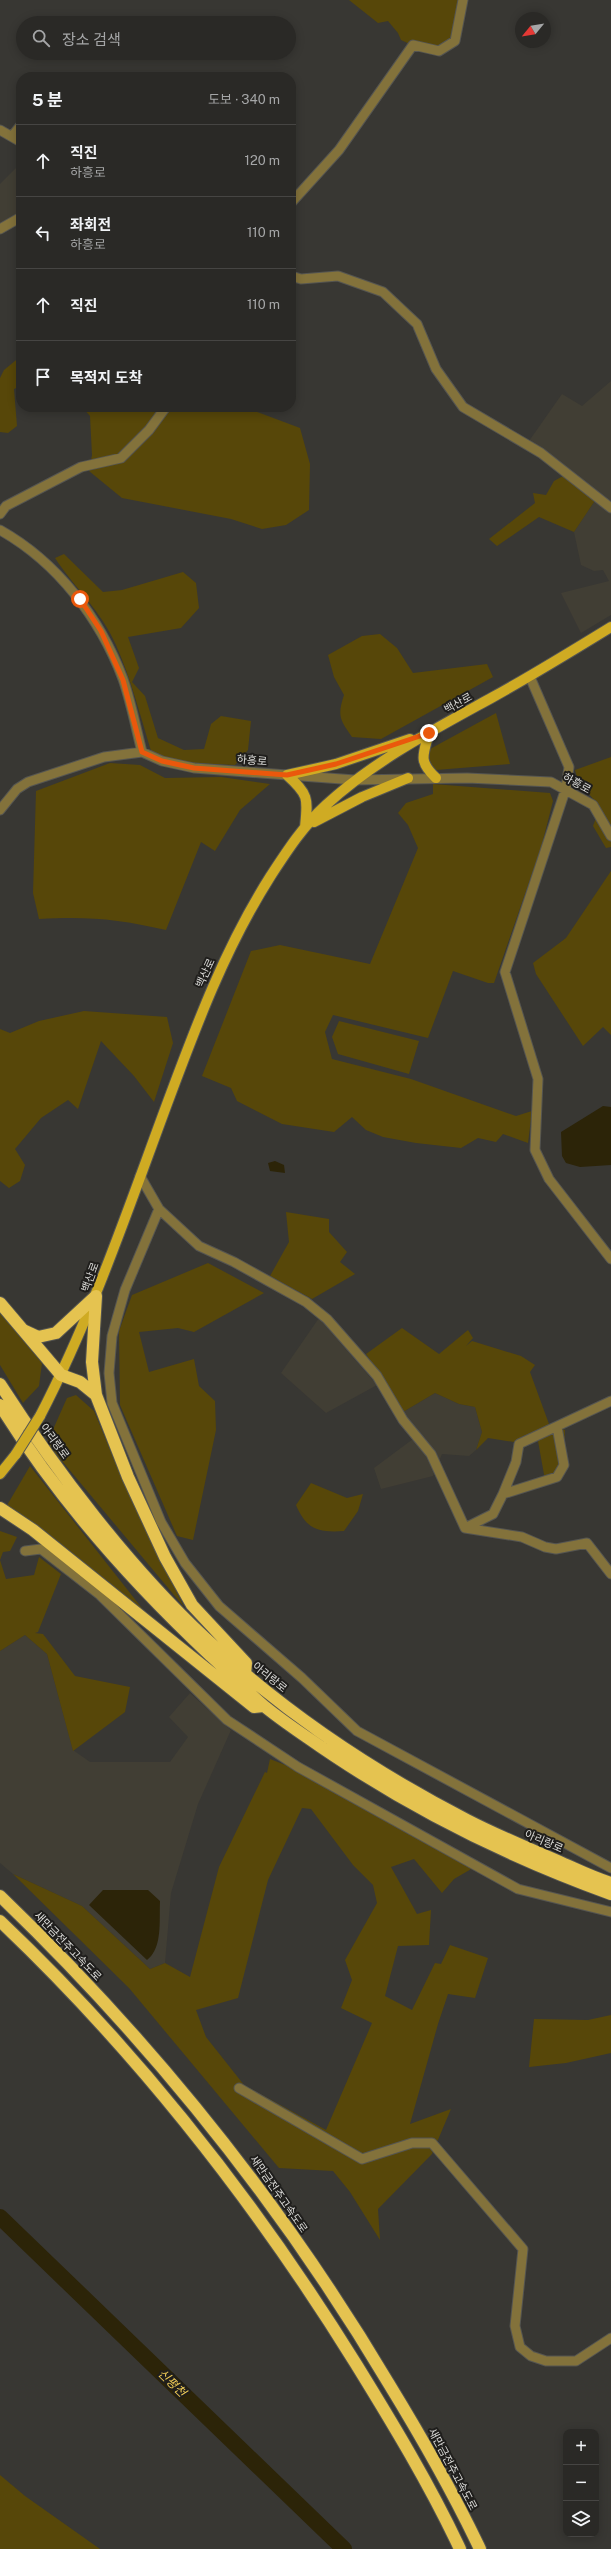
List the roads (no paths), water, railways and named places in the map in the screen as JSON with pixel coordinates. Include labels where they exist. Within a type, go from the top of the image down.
[{"type":"highway","points":[[22,1330],[38,1337],[56,1333],[96,1296]]},
{"type":"highway","points":[[96,1296],[92,1362],[96,1395],[123,1463],[165,1557],[192,1605],[246,1663],[245,1674]]},
{"type":"highway","points":[[0,1303],[61,1375],[80,1382],[96,1395]]},
{"type":"highway","name":"아리랑로","points":[[0,1384],[42,1446],[100,1522],[183,1616],[245,1674],[347,1750],[407,1789],[500,1837],[611,1883]]},
{"type":"highway","points":[[0,1405],[33,1454],[102,1544],[157,1605],[264,1706],[377,1784],[469,1835],[551,1873],[611,1894]]},
{"type":"highway","points":[[0,1508],[17,1519],[254,1707],[264,1706]]},
{"type":"highway","points":[[0,1520],[17,1519]]},
{"type":"highway","name":"새만금전주고속도로","points":[[0,1896],[131,2030],[246,2170],[349,2316],[422,2438],[480,2549]]},
{"type":"highway","points":[[0,1921],[113,2037],[228,2176],[312,2292],[389,2417],[452,2531],[460,2549]]},
{"type":"main road","name":"백산로","points":[[0,1474],[16,1454],[40,1416],[61,1375],[96,1296],[203,1005],[244,917],[305,827],[355,780],[429,733],[530,677],[611,627]]},
{"type":"main road","points":[[287,775],[336,764],[429,733]]},
{"type":"main road","points":[[429,733],[422,761],[425,767],[436,778]]},
{"type":"main road","points":[[287,775],[306,794],[308,800],[305,827]]},
{"type":"main road","points":[[305,827],[362,797],[408,778]]},
{"type":"street","points":[[296,197],[339,150],[413,45],[439,51],[455,40],[463,0]]},
{"type":"street","points":[[0,130],[16,138]]},
{"type":"street","points":[[13,136],[16,132]]},
{"type":"street","points":[[0,229],[16,219]]},
{"type":"street","points":[[296,278],[301,279],[338,276],[383,292],[416,324],[436,369],[464,407],[541,453],[611,508]]},
{"type":"street","points":[[0,514],[6,506],[81,467],[121,458],[149,430],[162,412]]},
{"type":"street","points":[[0,530],[23,543],[51,569],[80,599],[101,631],[123,680],[142,752],[104,757],[28,782],[17,789],[0,810]]},
{"type":"street","points":[[530,677],[568,768],[566,788],[505,972],[538,1079],[535,1150],[549,1179],[611,1259]]},
{"type":"street","name":"하흥로","points":[[142,752],[162,761],[194,768],[355,780],[436,778],[551,782],[566,788],[594,805],[611,836]]},
{"type":"street","points":[[140,1176],[159,1209],[199,1246],[234,1262],[265,1281],[306,1302],[327,1319],[377,1376],[403,1420],[431,1454],[465,1528]]},
{"type":"street","points":[[159,1209],[125,1290],[112,1336],[110,1373],[112,1403],[161,1522],[185,1563],[220,1606],[302,1678],[357,1731],[611,1868]]},
{"type":"street","points":[[465,1528],[493,1514],[516,1462],[520,1444],[611,1401]]},
{"type":"street","points":[[503,1494],[557,1477],[564,1465],[556,1427]]},
{"type":"street","points":[[465,1528],[522,1537],[545,1547],[556,1549],[587,1543],[611,1574]]},
{"type":"street","points":[[25,1551],[41,1549],[100,1595],[227,1720],[298,1767],[518,1889],[611,1912]]},
{"type":"street","points":[[239,2088],[362,2159],[412,2143],[432,2143],[523,2249],[515,2326],[520,2347],[531,2356],[546,2361],[576,2361],[611,2338]]},
{"type":"waterway","name":"신평천","points":[[0,2217],[344,2549]]}]
